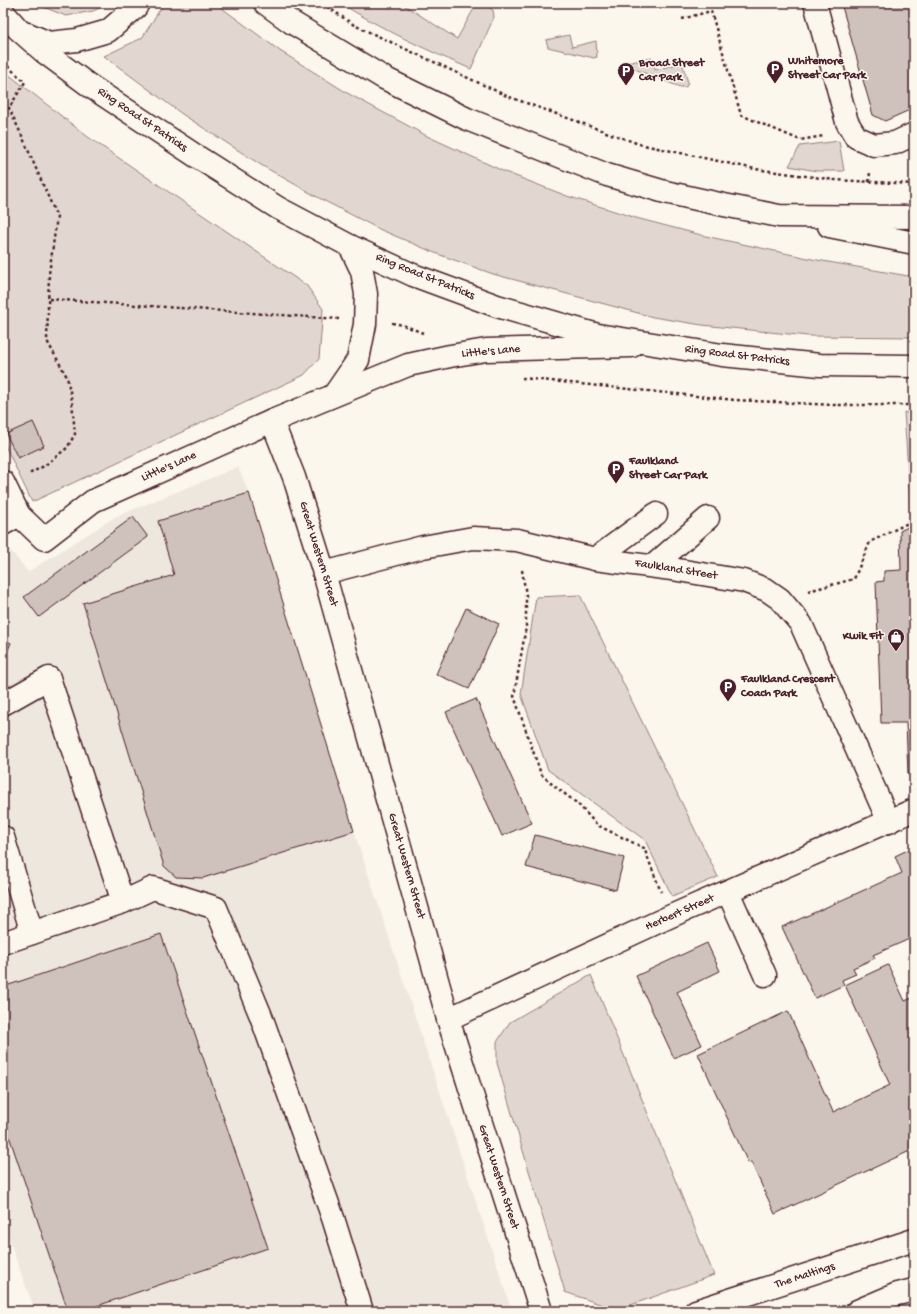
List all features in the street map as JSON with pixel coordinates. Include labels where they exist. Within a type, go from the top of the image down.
[{"type":"main road","points":[[18,29],[49,43],[77,40],[108,31],[136,7],[138,3]]},
{"type":"main road","points":[[265,3],[291,22],[384,78],[467,119],[607,175],[694,198],[914,243]]},
{"type":"main road","points":[[815,3],[847,122],[852,132],[856,137],[874,145],[895,143],[914,134]]},
{"type":"main road","name":"Ring Road St Patricks","points":[[3,12],[18,29],[44,52],[90,86],[196,156],[278,208],[350,246],[413,274],[497,306],[598,335],[722,355],[820,365],[914,366]]},
{"type":"main road","points":[[779,216],[914,217]]},
{"type":"main road","points":[[334,395],[358,360],[365,319],[366,294],[362,272],[350,246]]},
{"type":"main road","name":"Little's Lane","points":[[11,520],[44,539],[93,501],[272,421],[408,365],[486,350],[655,345]]},
{"type":"main road","name":"Great Western Street","points":[[272,421],[294,477],[324,573],[448,1019],[540,1311]]},
{"type":"main road","points":[[4,485],[11,520]]},
{"type":"main road","points":[[595,558],[656,514]]},
{"type":"main road","points":[[653,566],[708,518]]},
{"type":"main road","name":"Faulkland Street","points":[[324,573],[423,547],[472,538],[518,540],[595,558],[744,581],[767,590],[780,599],[801,624],[889,822]]},
{"type":"main road","points":[[3,704],[49,678],[123,902]]},
{"type":"main road","name":"Herbert Street","points":[[448,1019],[671,916],[914,810]]},
{"type":"main road","points":[[3,837],[32,932]]},
{"type":"main road","points":[[3,943],[123,902],[153,888],[216,908],[260,1016],[333,1218],[362,1311]]},
{"type":"main road","points":[[728,892],[765,975]]},
{"type":"main road","name":"The Maltings","points":[[696,1311],[914,1240]]},
{"type":"main road","points":[[857,1311],[897,1294],[914,1290]]},
{"type":"path","points":[[322,3],[354,25],[507,96],[639,144],[755,169],[835,180],[914,184]]},
{"type":"path","points":[[682,19],[711,11],[741,115],[800,140],[852,132]]},
{"type":"path","points":[[3,62],[25,82],[9,108]]},
{"type":"path","points":[[3,104],[9,108],[57,217],[49,274],[47,341],[66,377],[72,401],[76,434],[67,448],[44,466],[4,485]]},
{"type":"path","points":[[48,299],[338,319],[365,319],[403,325],[424,334]]},
{"type":"path","points":[[517,377],[757,401],[834,405],[914,405]]},
{"type":"path","points":[[780,599],[854,579],[870,542],[914,520]]},
{"type":"path","points":[[518,540],[526,595],[526,627],[514,696],[541,774],[553,786],[578,804],[597,825],[644,848],[671,916]]},
{"type":"shaded area","points":[[38,3],[111,3],[93,11],[66,16],[41,6]]},
{"type":"shaded area","points":[[164,3],[215,3],[280,51],[349,94],[427,136],[505,172],[567,196],[636,218],[705,236],[817,260],[914,277],[914,337],[808,336],[702,325],[653,317],[493,274],[435,253],[379,229],[319,198],[261,165],[182,114],[104,56],[142,38]]},
{"type":"shaded area","points":[[340,3],[401,3],[457,39],[476,5],[487,6],[493,10],[494,17],[471,69],[404,39]]},
{"type":"shaded area","points":[[569,35],[572,47],[596,41],[597,57],[594,58],[548,47],[546,40]]},
{"type":"shaded area","points":[[652,58],[655,70],[682,63],[688,82],[686,87],[680,87],[627,66],[626,63]]},
{"type":"shaded area","points":[[3,70],[88,137],[307,286],[323,309],[319,359],[304,375],[32,502],[3,441]]},
{"type":"shaded area","points":[[839,141],[844,171],[817,171],[789,166],[800,146]]},
{"type":"shaded area","points":[[904,412],[914,415],[914,513],[911,515]]},
{"type":"shaded area","points":[[238,467],[249,493],[354,831],[512,1311],[35,1311],[3,1223],[3,541],[28,572],[115,517]]},
{"type":"shaded area","points":[[580,595],[718,877],[672,896],[645,840],[548,770],[521,694],[536,597]]},
{"type":"shaded area","points":[[591,975],[714,1275],[617,1310],[565,1292],[497,1063],[497,1042],[510,1022]]},
{"type":"building","points":[[841,3],[914,3],[914,108],[885,121],[873,115]]},
{"type":"building","points":[[33,422],[44,446],[18,458],[6,434]]},
{"type":"building","points":[[249,493],[354,831],[203,878],[176,877],[164,866],[83,603],[174,575],[158,521]]},
{"type":"building","points":[[133,517],[148,537],[39,617],[24,597]]},
{"type":"building","name":"Kwik Fit","points":[[914,524],[914,771],[908,774],[906,723],[881,723],[876,582],[884,581],[884,571],[901,570],[900,531]]},
{"type":"building","points":[[466,608],[499,624],[469,689],[436,674]]},
{"type":"building","points":[[3,639],[11,643],[3,661]]},
{"type":"building","points":[[476,699],[532,823],[502,836],[446,712]]},
{"type":"building","points":[[535,835],[624,858],[616,890],[526,867]]},
{"type":"building","points":[[914,847],[914,937],[873,955],[875,958],[853,968],[856,974],[842,980],[844,985],[815,998],[782,927],[902,873],[895,856]]},
{"type":"building","points":[[161,934],[268,1248],[82,1311],[68,1311],[3,1118],[3,987]]},
{"type":"building","points":[[707,943],[720,971],[677,992],[702,1045],[674,1058],[636,976]]},
{"type":"building","points":[[888,965],[905,1001],[914,997],[914,1149],[775,1214],[751,1162],[748,1163],[698,1054],[788,1011],[833,1112],[890,1085],[845,985]]},
{"type":"place","name":"Whitemore Street Car Park","points":[[775,84]]},
{"type":"place","name":"Broad Street Car Park","points":[[626,86]]},
{"type":"place","name":"Faulkland Street Car Park","points":[[616,484]]},
{"type":"place","name":"Kwik Fit","points":[[896,652]]},
{"type":"place","name":"Faulkland Crescent Coach Park","points":[[728,702]]}]
